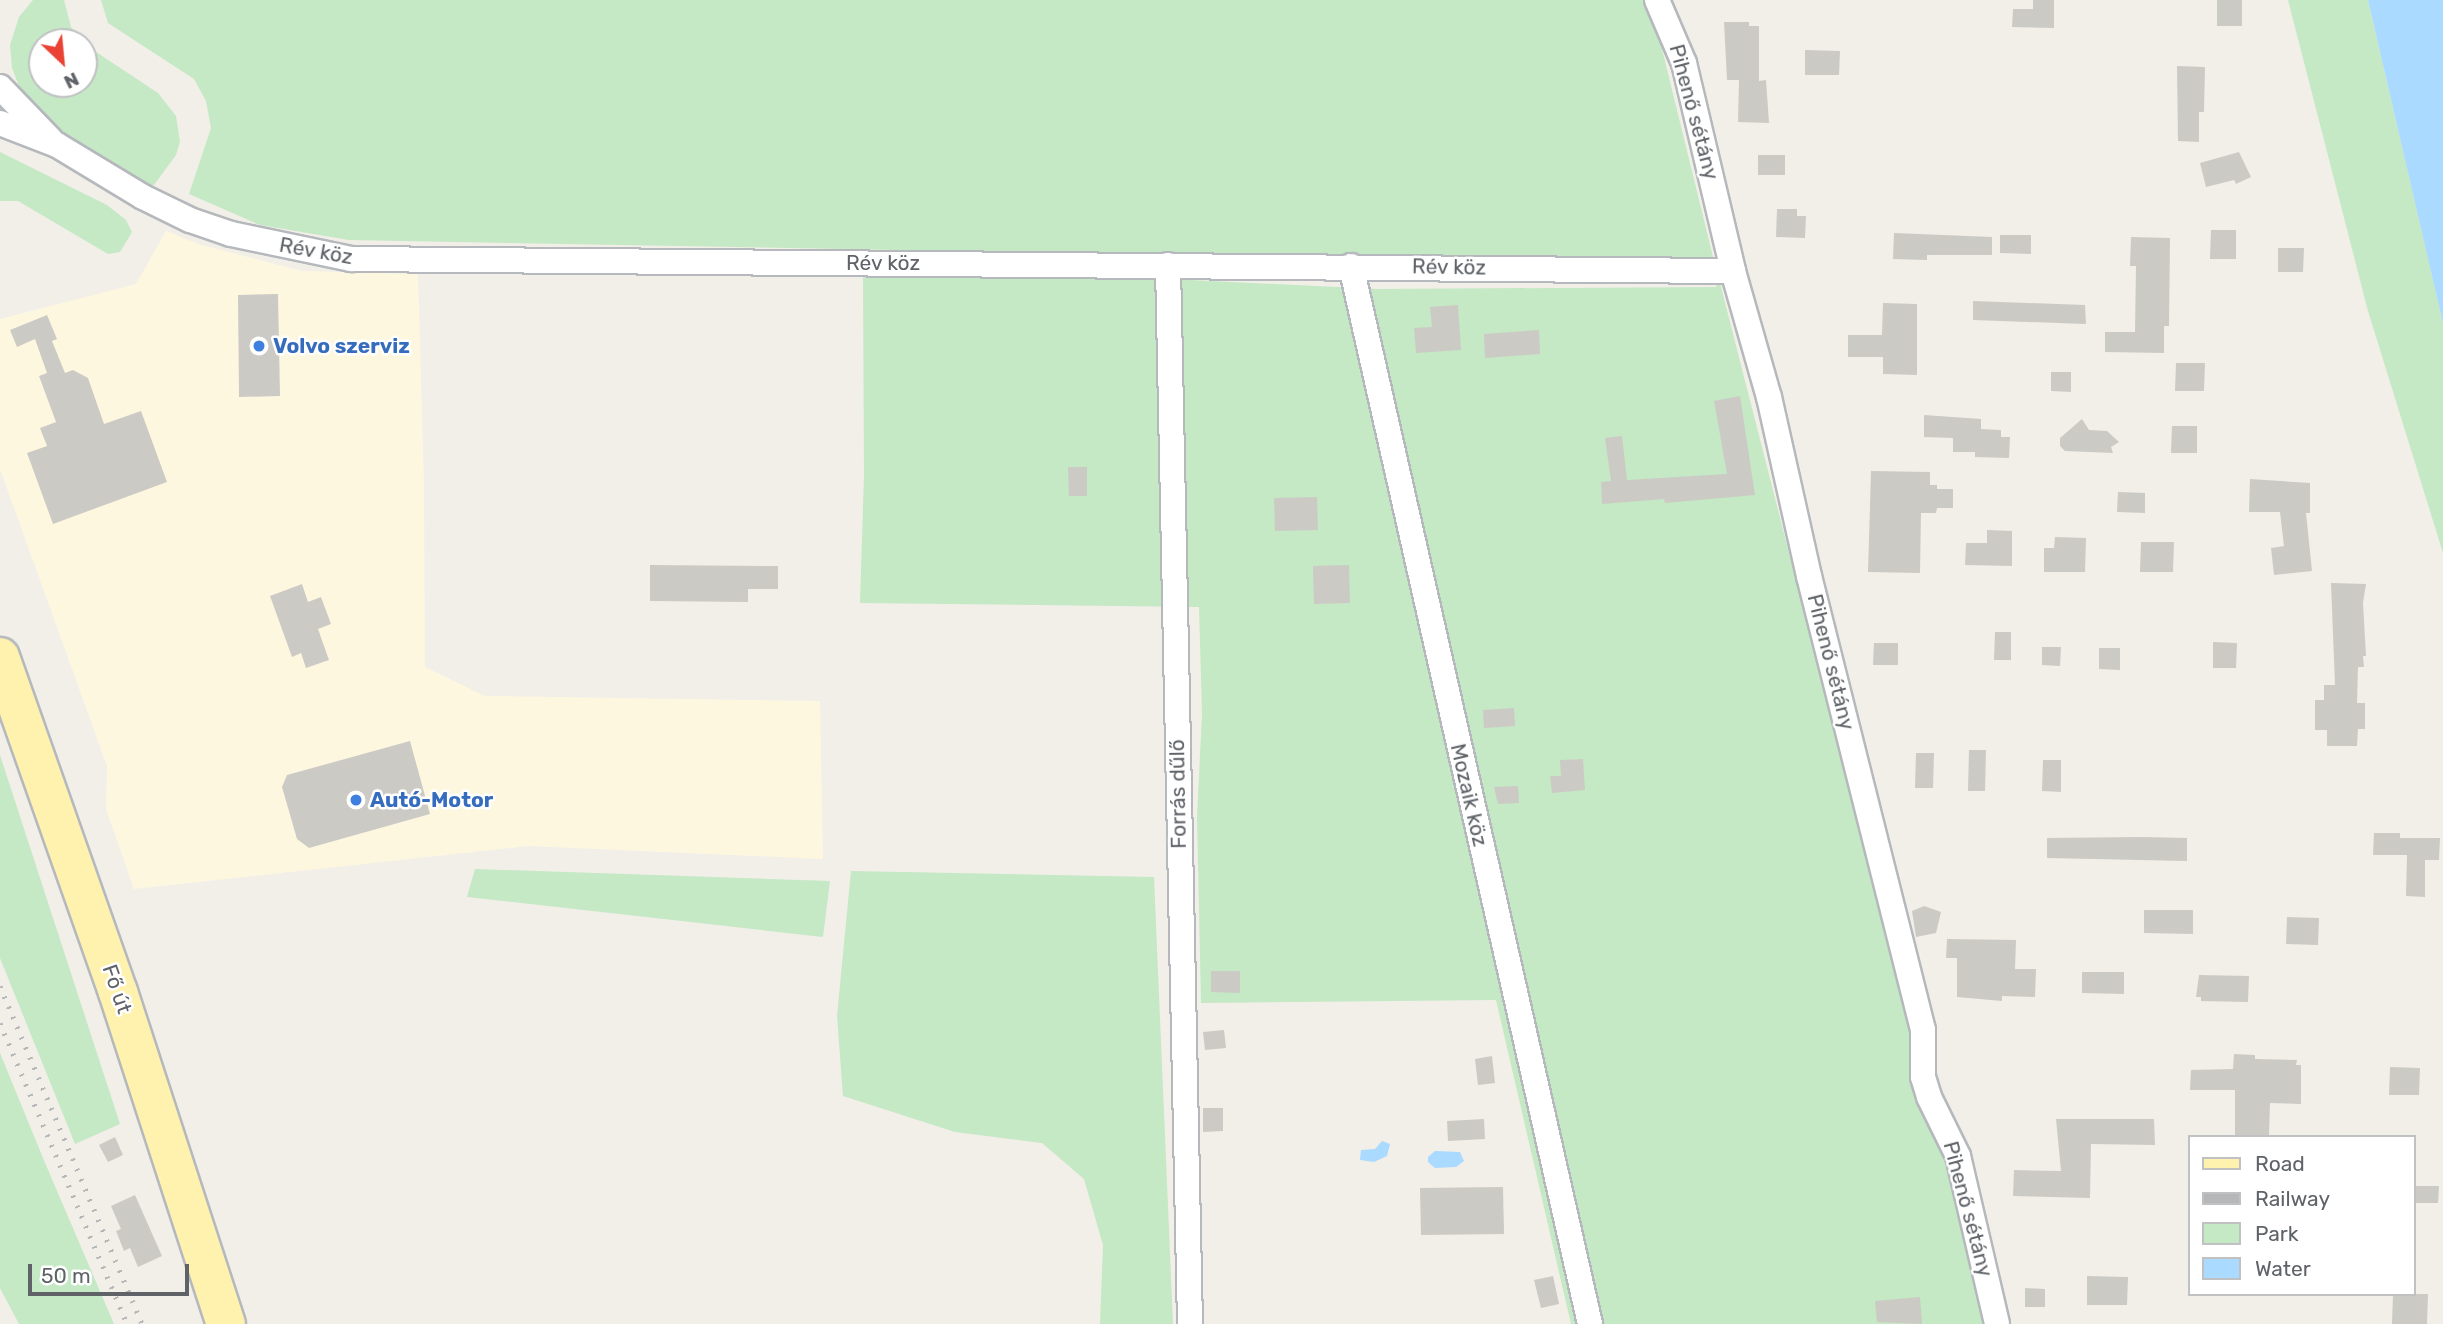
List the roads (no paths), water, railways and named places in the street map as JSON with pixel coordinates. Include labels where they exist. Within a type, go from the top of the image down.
[{"type":"main road","name":"Fő út","points":[[0,657],[114,979],[226,1324]]},
{"type":"street","name":"Pihenő sétány","points":[[1657,0],[1684,63],[1733,271],[1769,397],[1809,576],[1923,1030],[1923,1077],[1929,1097],[1958,1156],[1997,1324]]},
{"type":"street","name":"Rév köz","points":[[0,87],[57,145]]},
{"type":"street","name":"Rév köz","points":[[0,123],[57,145],[143,197],[190,220],[243,237],[351,259],[1733,271]]},
{"type":"street","name":"Forrás dűlő","points":[[1168,265],[1190,1324]]},
{"type":"street","name":"Mozaik köz","points":[[1351,266],[1590,1324]]},
{"type":"water","points":[[2368,0],[2443,0],[2443,323],[2435,289]]},
{"type":"water","points":[[1382,1141],[1390,1144],[1387,1156],[1374,1162],[1360,1160],[1361,1150],[1375,1149]]},
{"type":"water","points":[[1435,1151],[1460,1152],[1464,1161],[1456,1167],[1435,1168],[1428,1162],[1428,1157]]},
{"type":"railway","points":[[0,986],[142,1324]]},
{"type":"railway","points":[[0,1023],[127,1324]]},
{"type":"place","name":"Volvo szerviz","points":[[259,346]]},
{"type":"place","name":"Autó-Motor","points":[[356,800]]}]
